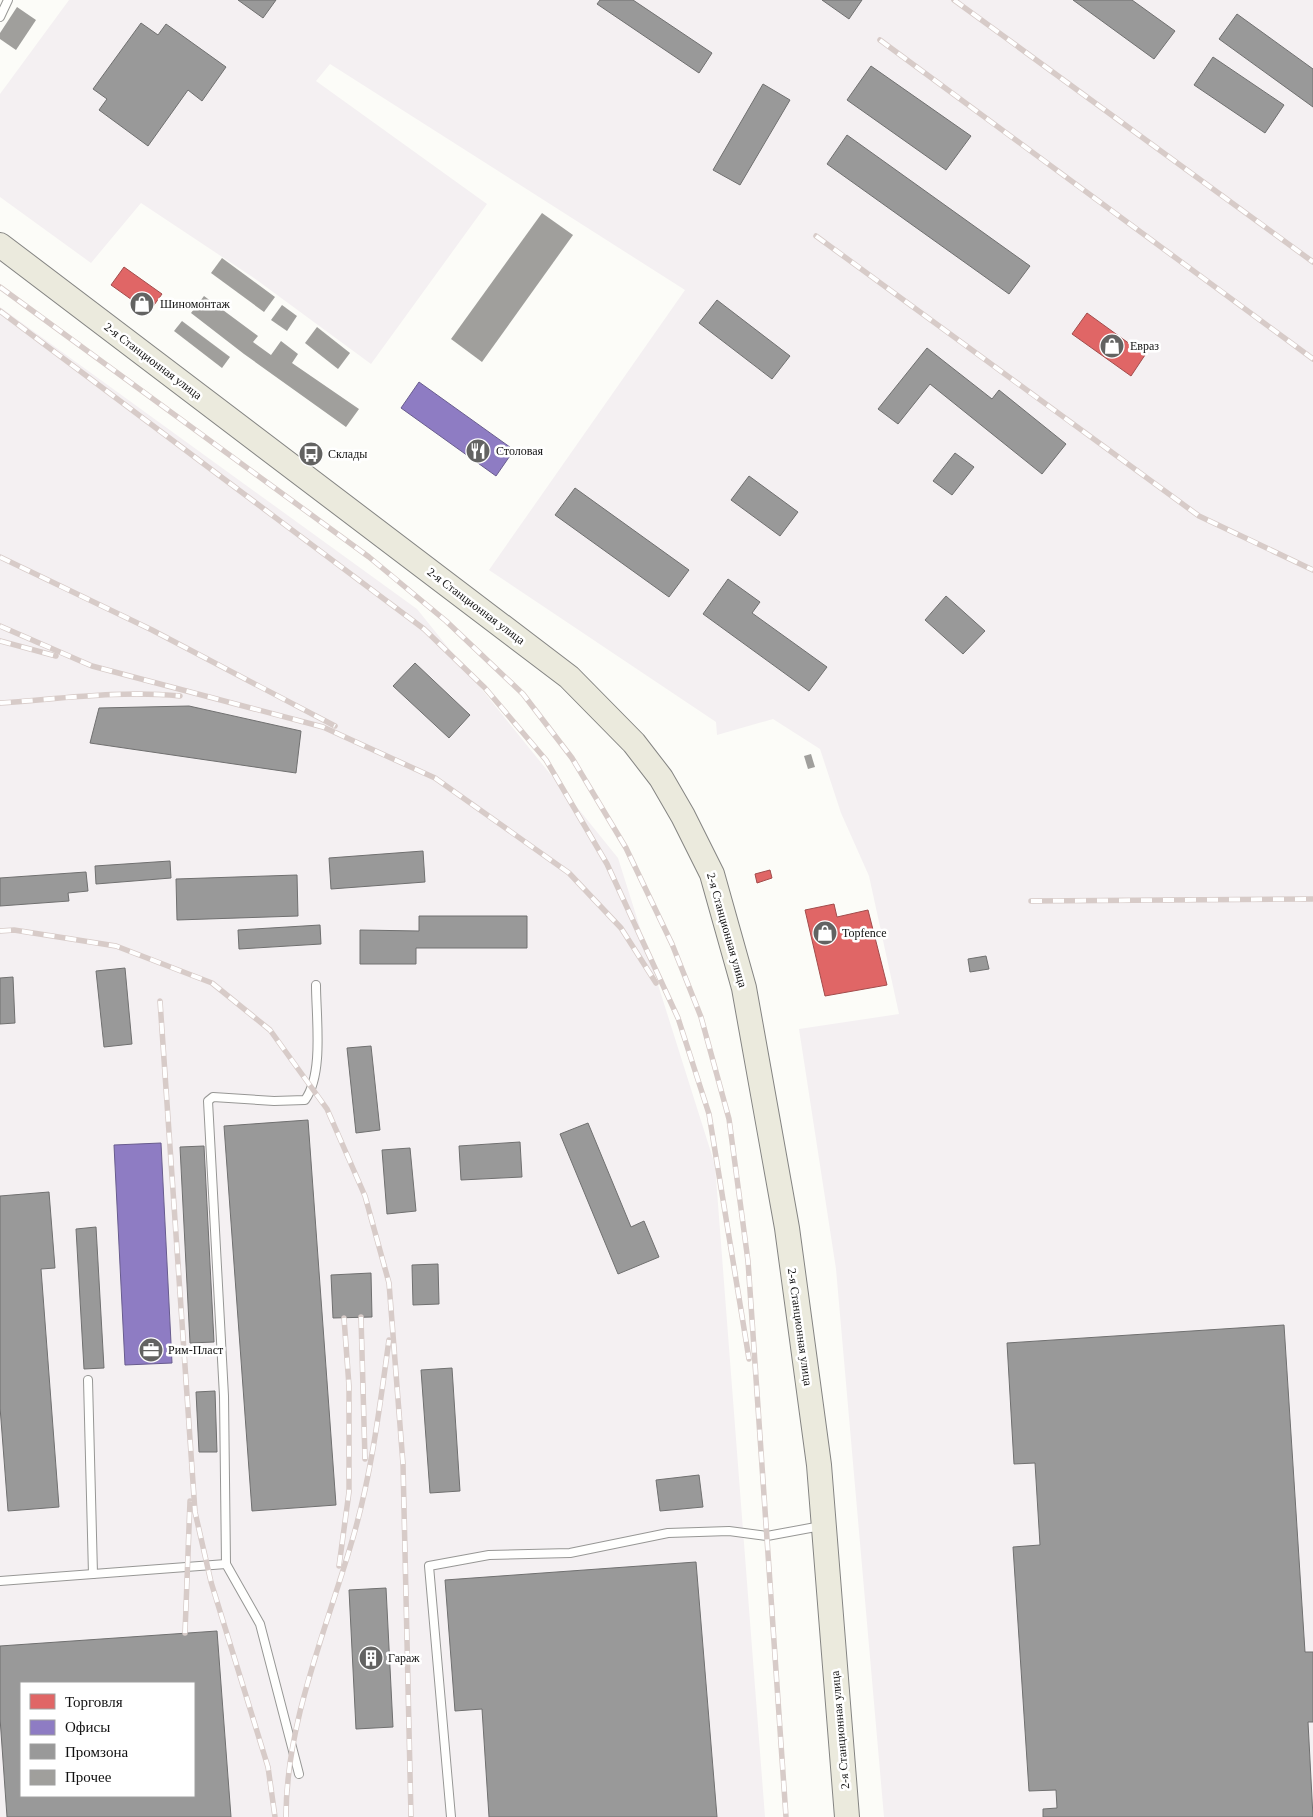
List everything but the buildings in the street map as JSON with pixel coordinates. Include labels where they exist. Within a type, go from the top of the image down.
[{"type":"main road","name":"2-я Станционная улица","points":[[0,245],[569,677],[634,743],[660,778],[683,816],[712,874],[744,988],[787,1228],[819,1465],[847,1817]]},
{"type":"lane","points":[[0,17],[8,0]]},
{"type":"lane","points":[[299,1774],[260,1624],[226,1564],[224,1396],[208,1102],[212,1097],[274,1101],[305,1100],[313,1090],[317,1053],[316,985]]},
{"type":"lane","points":[[88,1380],[92,1574]]},
{"type":"lane","points":[[451,1817],[430,1566],[489,1554],[570,1553],[668,1533],[729,1531],[767,1536],[824,1526]]},
{"type":"lane","points":[[0,1581],[226,1564]]},
{"type":"shaded area","points":[[69,0],[1313,0],[1313,1817],[884,1817],[836,1269],[799,1029],[899,1014],[869,876],[841,813],[820,749],[773,719],[717,735],[716,722],[489,570],[685,290],[330,64],[316,81],[487,204],[371,364],[254,278],[141,203],[91,263],[0,197],[0,94]]},
{"type":"shaded area","points":[[0,307],[417,609],[618,858],[715,1165],[765,1817],[0,1817]]},
{"type":"railway","points":[[954,0],[1313,262]]},
{"type":"railway","points":[[880,40],[1313,359]]},
{"type":"railway","points":[[816,236],[1199,516],[1313,570]]},
{"type":"railway","points":[[0,287],[369,557],[446,621],[523,694],[572,758],[626,848],[672,944],[701,1017],[729,1119],[748,1261],[786,1817]]},
{"type":"railway","points":[[0,311],[424,629],[485,688],[546,760],[607,864],[678,1018],[709,1114],[749,1359]]},
{"type":"railway","points":[[0,557],[152,630],[335,726]]},
{"type":"railway","points":[[0,626],[92,666],[323,727],[435,778],[569,873],[621,928],[656,983]]},
{"type":"railway","points":[[0,641],[56,656]]},
{"type":"railway","points":[[0,703],[67,697],[135,694],[180,696]]},
{"type":"railway","points":[[1031,901],[1313,899]]},
{"type":"railway","points":[[0,931],[14,930],[116,946],[212,983],[270,1030],[327,1109],[365,1196],[389,1283],[403,1464],[411,1817]]},
{"type":"railway","points":[[160,1001],[195,1512],[211,1582],[268,1767],[275,1817]]},
{"type":"railway","points":[[361,1317],[365,1459]]},
{"type":"railway","points":[[339,1566],[349,1492],[349,1386],[344,1318]]},
{"type":"railway","points":[[286,1817],[293,1745],[310,1674],[344,1569],[366,1486],[389,1340]]},
{"type":"railway","points":[[185,1633],[190,1501]]},
{"type":"place","name":"Шиномонтаж","points":[[142,304]]},
{"type":"place","name":"Евраз","points":[[1112,346]]},
{"type":"place","name":"Столовая","points":[[478,451]]},
{"type":"place","name":"Склады","points":[[311,454]]},
{"type":"place","name":"Topfence","points":[[825,933]]},
{"type":"place","name":"Рим-Пласт","points":[[151,1350]]},
{"type":"place","name":"Гараж","points":[[371,1658]]}]
